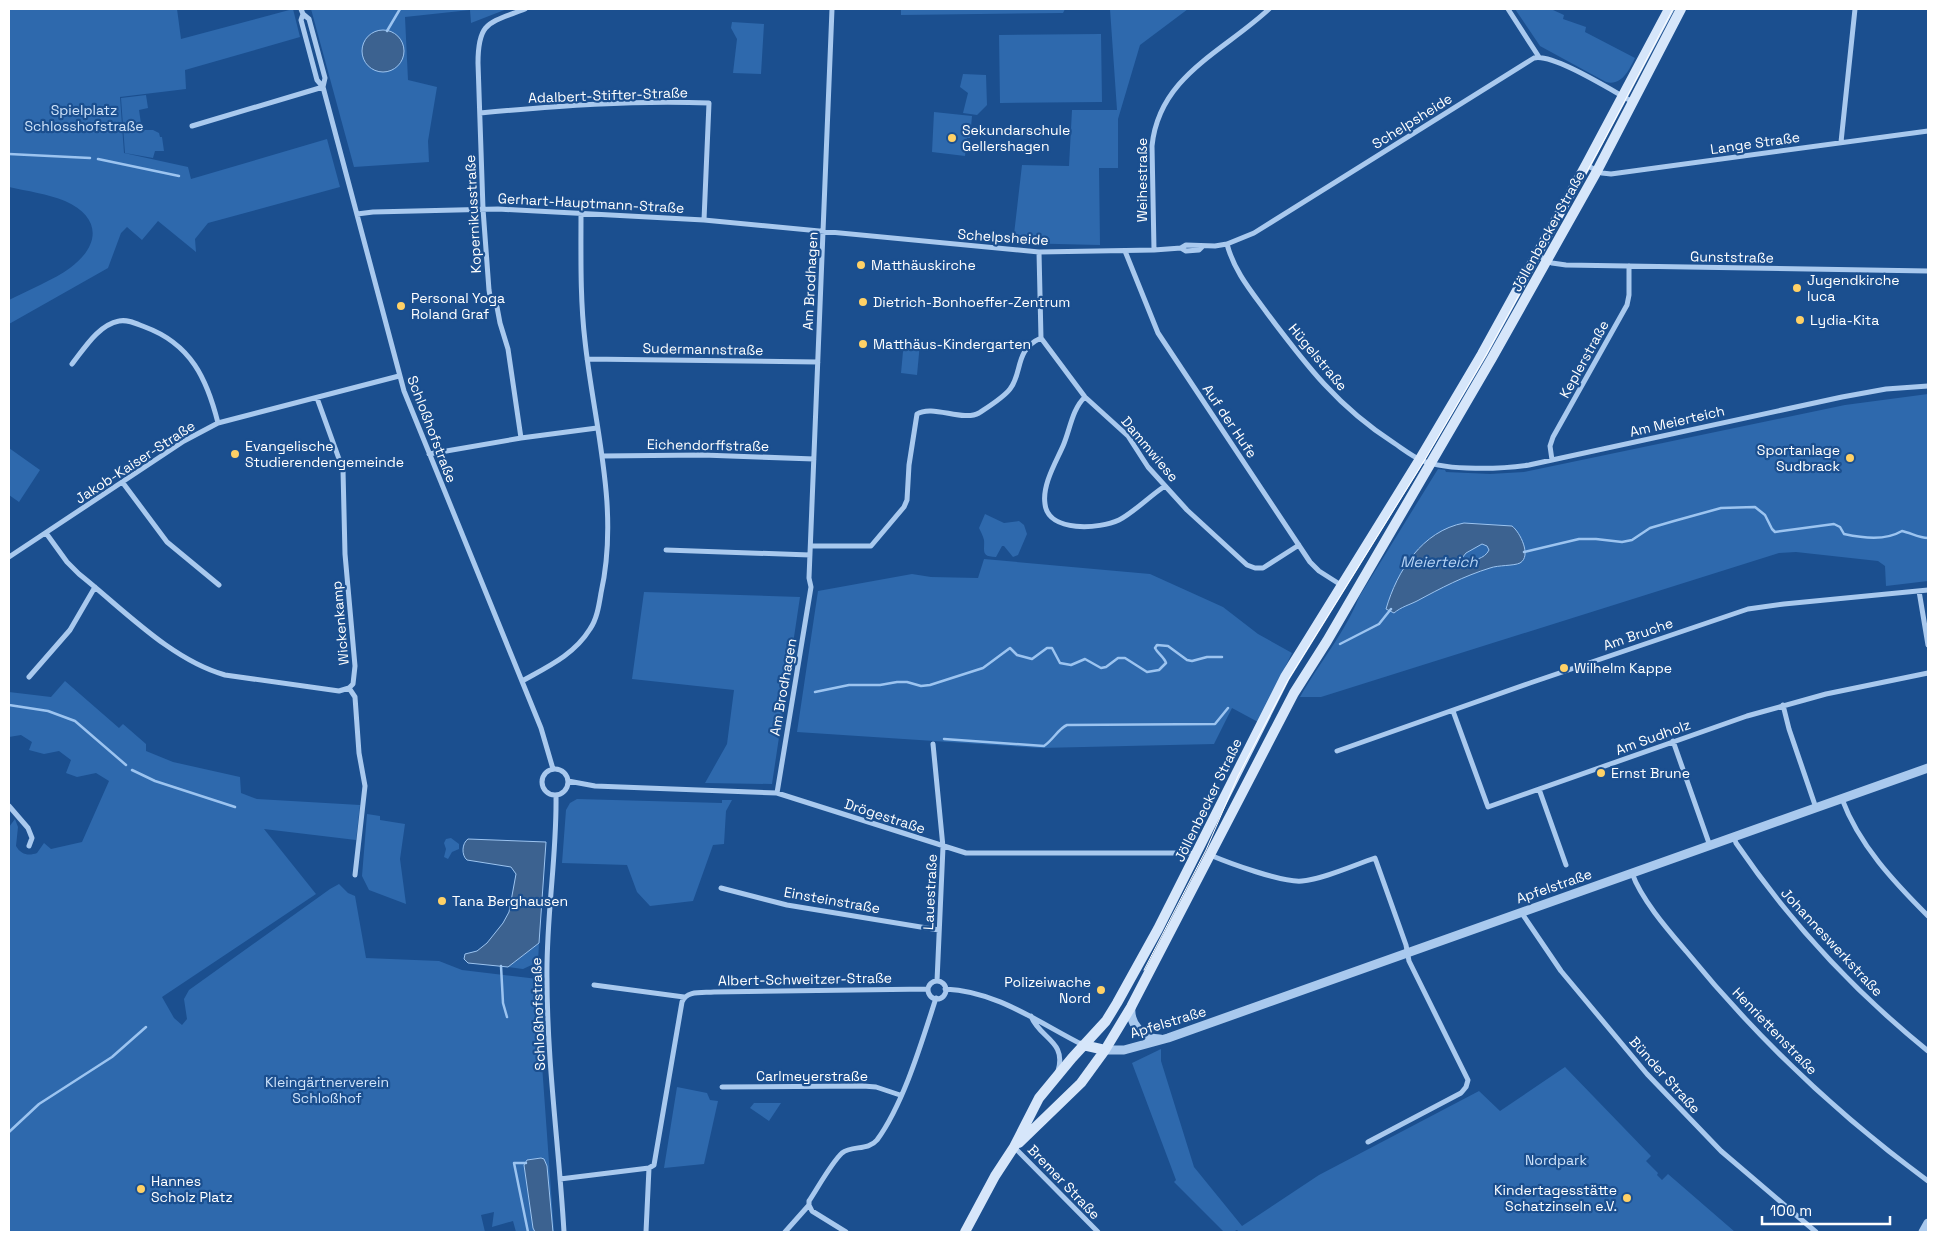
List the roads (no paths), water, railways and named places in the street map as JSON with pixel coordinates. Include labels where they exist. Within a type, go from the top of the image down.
[{"type":"main road","name":"Jöllenbecker Straße","points":[[965,1232],[995,1176],[1014,1147],[1039,1098],[1106,1020],[1117,1003],[1196,856],[1204,836],[1279,689],[1482,354],[1669,9]]},
{"type":"main road","name":"Jöllenbecker Straße","points":[[1014,1147],[1074,1091],[1106,1050],[1131,1007],[1294,693],[1327,642],[1547,260],[1597,171],[1681,9]]},
{"type":"main road","points":[[1083,1046],[1106,1050]]},
{"type":"street","name":"Kopernikusstraße","points":[[521,438],[506,343],[497,307],[490,296],[489,290],[483,209],[478,44],[481,33],[492,22],[525,9]]},
{"type":"street","name":"Am Brodhagen","points":[[777,793],[810,587],[808,578],[811,546],[832,9]]},
{"type":"street","name":"Weihestraße","points":[[1154,250],[1152,146],[1153,131],[1160,112],[1175,88],[1191,71],[1244,31],[1269,9]]},
{"type":"street","points":[[1508,9],[1539,57],[1560,63],[1633,102]]},
{"type":"street","points":[[1841,142],[1855,9]]},
{"type":"street","name":"Schloßhofstraße","points":[[302,12],[309,19],[325,78],[323,87],[399,376],[544,735],[553,769]]},
{"type":"street","name":"Schelpsheide","points":[[824,232],[1039,252],[1181,248],[1186,251],[1227,244],[1254,233],[1515,69],[1539,57]]},
{"type":"street","points":[[192,126],[323,87]]},
{"type":"street","name":"Adalbert-Stifter-Straße","points":[[480,113],[572,105],[659,101],[709,103],[704,220]]},
{"type":"street","name":"Lange Straße","points":[[1586,165],[1597,171],[1611,174],[1928,131]]},
{"type":"street","name":"Gerhart-Hauptmann-Straße","points":[[357,214],[483,209],[704,220],[824,232]]},
{"type":"street","points":[[522,681],[567,654],[583,639],[592,627],[603,586],[609,533],[606,486],[587,359],[582,303],[581,213]]},
{"type":"street","name":"Hügelstraße","points":[[1227,244],[1236,270],[1287,340],[1321,382],[1360,419],[1420,459]]},
{"type":"street","name":"Auf der Hufe","points":[[1124,251],[1158,332],[1314,567],[1341,585]]},
{"type":"street","points":[[811,546],[866,547],[874,543],[906,504],[915,420],[918,414],[926,411],[971,415],[979,413],[1010,388],[1024,351],[1033,342],[1041,338],[1039,252]]},
{"type":"street","name":"Gunststraße","points":[[1537,255],[1560,265],[1928,271]]},
{"type":"street","name":"Keplerstraße","points":[[1552,460],[1550,446],[1553,437],[1627,305],[1629,266]]},
{"type":"street","points":[[72,364],[94,337],[114,322],[120,320],[133,322],[158,332],[174,342],[199,370],[212,398],[218,424]]},
{"type":"street","name":"Dammwiese","points":[[1041,338],[1085,397],[1128,436],[1146,465],[1165,486],[1187,510],[1244,562],[1251,567],[1263,568],[1299,546]]},
{"type":"street","name":"Sudermannstraße","points":[[587,359],[818,362]]},
{"type":"street","name":"Jakob-Kaiser-Straße","points":[[9,557],[193,436],[218,424],[399,376]]},
{"type":"street","name":"Am Meierteich","points":[[1431,463],[1508,467],[1552,460],[1850,395],[1886,389],[1928,386]]},
{"type":"street","points":[[1085,397],[1074,414],[1068,435],[1053,468],[1046,491],[1045,504],[1051,517],[1062,523],[1084,527],[1111,523],[1123,518],[1165,486]]},
{"type":"street","name":"Wickenkamp","points":[[317,398],[343,470],[345,554],[355,666],[353,684],[349,688]]},
{"type":"street","points":[[429,454],[521,438],[597,428]]},
{"type":"street","name":"Eichendorffstraße","points":[[602,456],[703,455],[814,459]]},
{"type":"street","points":[[1420,459],[1431,463]]},
{"type":"street","points":[[123,483],[167,542],[219,585]]},
{"type":"street","points":[[46,533],[67,562],[170,649],[189,661],[208,670],[225,675],[339,691],[349,688],[355,697],[359,753],[365,786],[355,875]]},
{"type":"street","points":[[666,550],[810,554]]},
{"type":"street","points":[[29,677],[70,630],[95,587]]},
{"type":"street","name":"Am Bruche","points":[[1337,751],[1748,609],[1928,590]]},
{"type":"street","points":[[1919,591],[1928,645]]},
{"type":"street","name":"Am Sudholz","points":[[1453,711],[1488,807],[1673,741],[1783,705],[1928,673]]},
{"type":"street","points":[[1783,705],[1789,729],[1816,808]]},
{"type":"street","points":[[1673,741],[1710,846]]},
{"type":"street","name":"Lauestraße","points":[[933,744],[943,847],[937,981]]},
{"type":"street","name":"Apfelstraße","points":[[1106,1050],[1124,1050],[1168,1038],[1928,768]]},
{"type":"street","points":[[553,769],[562,771],[568,781],[566,790],[556,796],[546,792],[541,782],[544,774],[553,769]]},
{"type":"street","name":"Drögestraße","points":[[568,781],[595,786],[777,793],[966,853],[1182,853],[1196,856]]},
{"type":"street","name":"Apfelstraße","points":[[1539,790],[1566,866]]},
{"type":"street","name":"Schloßhofstraße","points":[[556,796],[547,982],[553,1111],[564,1232]]},
{"type":"street","points":[[1842,799],[1856,830],[1875,858],[1928,916]]},
{"type":"street","points":[[9,806],[28,828],[32,838],[29,846]]},
{"type":"street","name":"Johanneswerkstraße","points":[[1734,837],[1736,844],[1774,897],[1813,942],[1863,995],[1928,1051]]},
{"type":"street","name":"Jöllenbecker Straße","points":[[1210,855],[1275,877],[1298,882],[1310,880],[1375,858],[1407,954]]},
{"type":"street","name":"Henriettenstraße","points":[[1632,873],[1637,886],[1671,933],[1768,1042],[1846,1116],[1928,1181]]},
{"type":"street","name":"Einsteinstraße","points":[[721,888],[804,908],[940,930]]},
{"type":"street","name":"Bünder Straße","points":[[1520,912],[1561,971],[1647,1074],[1721,1151],[1816,1232]]},
{"type":"street","points":[[1368,1142],[1461,1093],[1467,1084],[1466,1074],[1423,991],[1407,954]]},
{"type":"street","points":[[937,981],[943,983],[945,989],[942,996],[936,998],[930,995],[928,989],[931,983],[937,981]]},
{"type":"street","name":"Albert-Schweitzer-Straße","points":[[594,985],[684,997],[693,993],[896,988],[928,989]]},
{"type":"street","points":[[945,989],[957,990],[990,999],[1030,1016],[1083,1046]]},
{"type":"street","points":[[560,1179],[649,1168],[655,1163],[684,997]]},
{"type":"street","points":[[786,1232],[809,1205],[812,1195],[842,1154],[869,1146],[877,1139],[900,1095],[936,998]]},
{"type":"street","points":[[1131,1007],[1133,1022],[1146,1037],[1156,1039],[1168,1038]]},
{"type":"street","points":[[1030,1016],[1039,1030],[1047,1035],[1056,1045],[1060,1061],[1057,1076]]},
{"type":"street","name":"Carlmeyerstraße","points":[[722,1088],[863,1086],[876,1087],[900,1095]]},
{"type":"street","name":"Bremer Straße","points":[[1014,1147],[1098,1232]]},
{"type":"street","points":[[646,1232],[649,1168]]},
{"type":"street","points":[[809,1205],[812,1211],[846,1232]]},
{"type":"street","points":[[1923,1232],[1928,1222]]},
{"type":"water","points":[[383,30],[398,36],[404,51],[398,66],[383,72],[368,66],[362,51],[368,36]]},
{"type":"water","name":"Meierteich","points":[[1464,523],[1512,526],[1524,544],[1525,555],[1523,560],[1517,564],[1493,567],[1471,575],[1394,613],[1386,609],[1404,567],[1413,555],[1436,534],[1449,527]],"holes":[[[1482,544],[1487,546],[1489,550],[1485,556],[1463,562],[1462,558],[1466,553]]]},
{"type":"water","points":[[468,839],[546,842],[539,943],[508,967],[468,963],[464,959],[465,954],[477,951],[487,943],[503,923],[509,912],[516,874],[511,867],[467,860],[463,849],[464,843]]},
{"type":"water","points":[[544,1159],[547,1166],[553,1232],[535,1232],[533,1228],[524,1165],[527,1160]]},
{"type":"waterway","points":[[387,31],[400,9]]},
{"type":"waterway","points":[[9,154],[90,158]]},
{"type":"waterway","points":[[98,159],[179,176]]},
{"type":"waterway","points":[[1524,552],[1579,539],[1622,542],[1632,540],[1650,528],[1721,508],[1755,507],[1765,515],[1775,532],[1834,524],[1840,527],[1844,534],[1859,537],[1874,538],[1902,531],[1928,538]]},
{"type":"waterway","points":[[1340,644],[1379,624],[1391,609]]},
{"type":"waterway","points":[[815,692],[849,685],[880,685],[897,682],[907,682],[921,686],[930,685],[983,668],[1010,648],[1017,655],[1032,659],[1047,648],[1052,648],[1060,663],[1071,665],[1085,659],[1101,668],[1106,667],[1118,658],[1125,658],[1147,672],[1159,670],[1166,663],[1155,648],[1157,645],[1168,646],[1187,660],[1192,661],[1207,657],[1222,657]]},
{"type":"waterway","points":[[9,705],[48,711],[75,721],[126,765]]},
{"type":"waterway","points":[[944,739],[1044,746],[1067,725],[1215,724],[1228,708]]},
{"type":"waterway","points":[[132,770],[155,781],[235,807]]},
{"type":"waterway","points":[[501,966],[503,1003],[507,1017]]},
{"type":"waterway","points":[[9,1132],[39,1104],[112,1057],[146,1027]]},
{"type":"waterway","points":[[526,1163],[514,1163],[528,1232]]},
{"type":"tram line","points":[[1144,970],[1206,850],[1238,776],[1288,680],[1424,461],[1486,355],[1602,144],[1673,9]]},
{"type":"place","name":"Sekundarschule Gellershagen","points":[[952,138]]},
{"type":"place","name":"Matthäuskirche","points":[[861,265]]},
{"type":"place","name":"Jugendkirche luca","points":[[1797,288]]},
{"type":"place","name":"Dietrich-Bonhoeffer-Zentrum","points":[[863,302]]},
{"type":"place","name":"Personal Yoga Roland Graf","points":[[401,306]]},
{"type":"place","name":"Lydia-Kita","points":[[1800,320]]},
{"type":"place","name":"Matthäus-Kindergarten","points":[[863,344]]},
{"type":"place","name":"Evangelische Studierendengemeinde","points":[[235,454]]},
{"type":"place","name":"Sportanlage Sudbrack","points":[[1850,458]]},
{"type":"place","name":"Wilhelm Kappe","points":[[1564,668]]},
{"type":"place","name":"Ernst Brune","points":[[1601,773]]},
{"type":"place","name":"Tana Berghausen","points":[[442,901]]},
{"type":"place","name":"Polizeiwache Nord","points":[[1101,990]]},
{"type":"place","name":"Hannes Scholz Platz","points":[[141,1189]]},
{"type":"place","name":"Kindertagesstätte Schatzinseln e.V.","points":[[1627,1198]]},
{"type":"park label","name":"Spielplatz Schlosshofstraße","points":[[84,118]]},
{"type":"park label","name":"Kleingärtnerverein Schloßhof","points":[[327,1090]]},
{"type":"park label","name":"Nordpark","points":[[1556,1160]]}]
